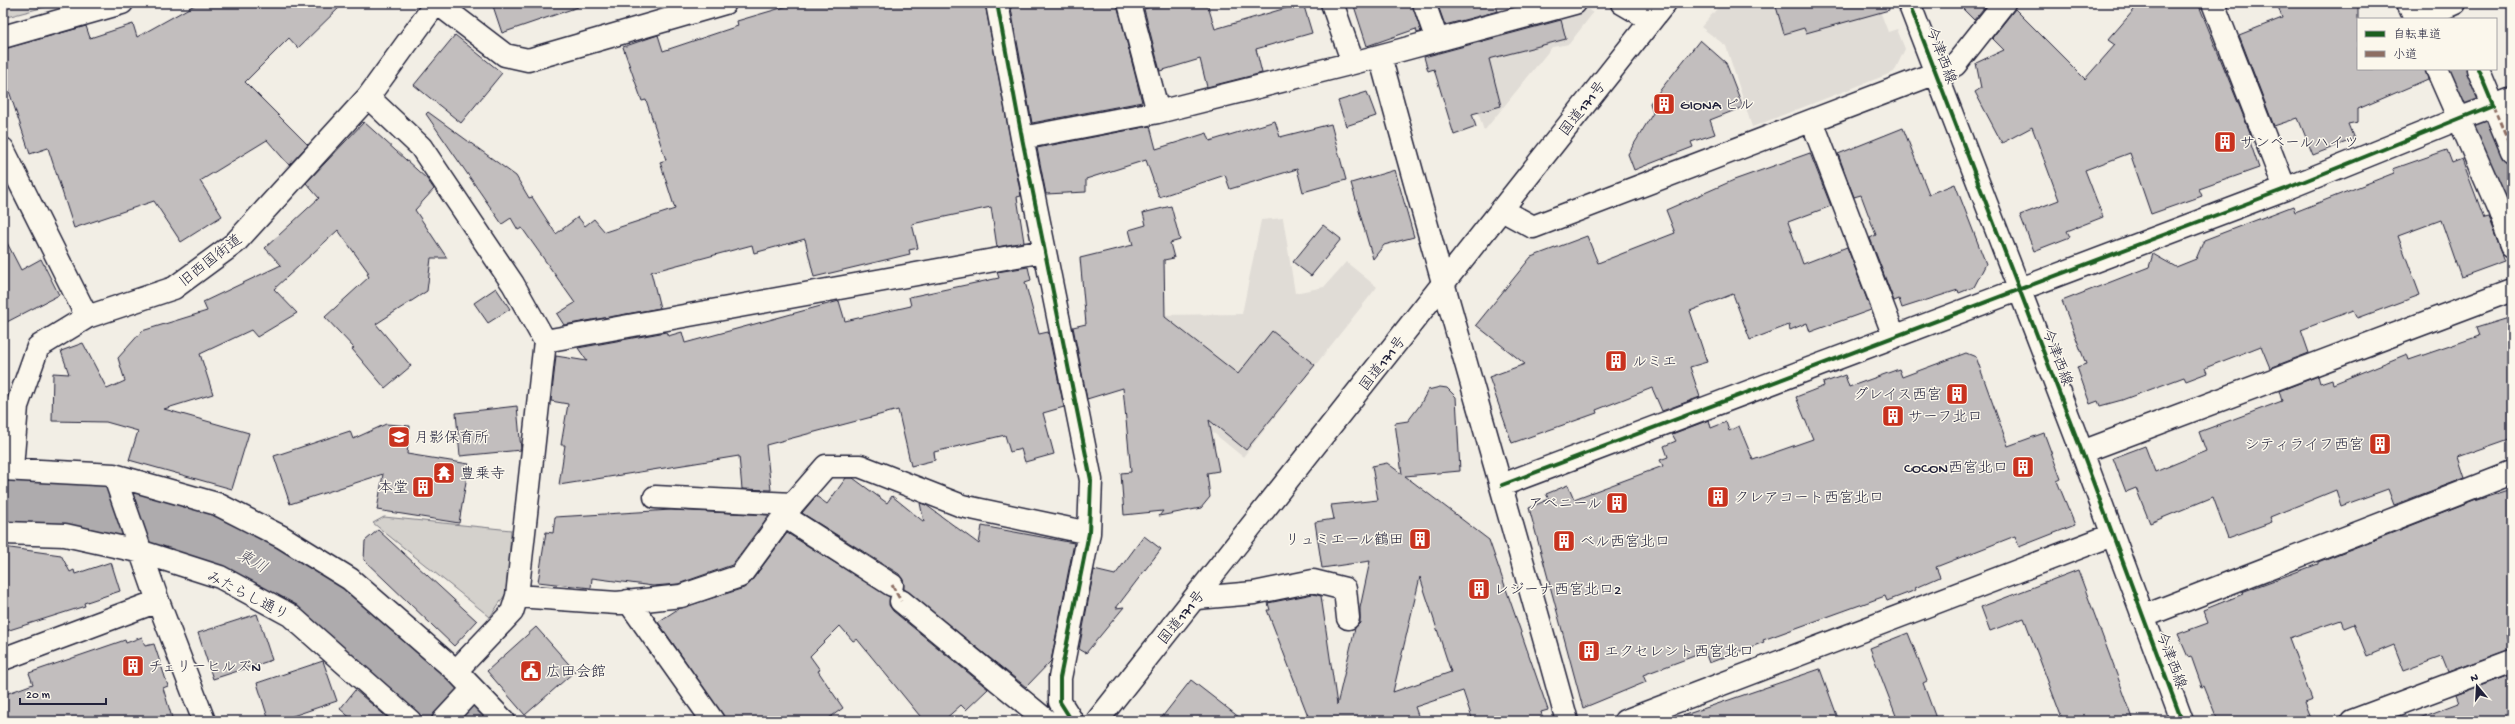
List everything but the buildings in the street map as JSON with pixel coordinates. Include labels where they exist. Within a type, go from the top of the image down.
[{"type":"main road","points":[[3,37],[122,3]]},
{"type":"main road","points":[[437,3],[505,55],[528,60],[725,3]]},
{"type":"main road","name":"旧西国街道","points":[[7,469],[17,406],[38,348],[87,317],[174,288],[235,243],[368,97],[437,3]]},
{"type":"main road","points":[[997,3],[1044,251],[1091,480],[1089,533],[1060,678],[1060,702],[1072,721]]},
{"type":"main road","points":[[1129,3],[1158,112]]},
{"type":"main road","points":[[1332,3],[1353,63]]},
{"type":"main road","points":[[1424,3],[1437,40]]},
{"type":"main road","points":[[1022,138],[1158,112],[1380,56],[1575,3]]},
{"type":"main road","points":[[1622,3],[1651,20]]},
{"type":"main road","name":"国道171号","points":[[1097,721],[1196,598],[1665,3]]},
{"type":"main road","name":"今津西線","points":[[1909,3],[2082,452],[2142,617],[2182,721]]},
{"type":"main road","points":[[1502,210],[1533,227],[1936,73],[1954,65],[2004,3]]},
{"type":"main road","points":[[2213,3],[2285,189]]},
{"type":"main road","points":[[2408,3],[2440,12]]},
{"type":"main road","points":[[1380,56],[1443,285],[1502,485],[1567,721]]},
{"type":"main road","points":[[2438,70],[2483,109],[2512,151]]},
{"type":"main road","points":[[2478,70],[2499,210],[2512,246]]},
{"type":"main road","points":[[368,97],[421,147],[513,284],[545,341],[517,596],[512,612],[456,671]]},
{"type":"main road","points":[[1502,485],[2285,189],[2483,109]]},
{"type":"main road","points":[[1812,121],[1894,336]]},
{"type":"main road","points":[[3,149],[87,317]]},
{"type":"main road","points":[[545,341],[1044,251]]},
{"type":"main road","points":[[2082,452],[2512,290]]},
{"type":"main road","points":[[517,596],[628,601],[681,596],[740,576],[789,510],[826,466],[860,466],[962,506],[1089,533]]},
{"type":"main road","points":[[7,469],[117,484],[217,504],[282,537],[350,579],[456,671],[468,694],[504,721]]},
{"type":"main road","points":[[2142,617],[2512,472]]},
{"type":"main road","points":[[117,484],[139,543],[158,601],[204,721]]},
{"type":"main road","points":[[655,497],[789,510],[897,593],[1047,721]]},
{"type":"main road","name":"みたらし通り","points":[[3,533],[65,535],[139,543],[220,577],[290,615],[410,721]]},
{"type":"main road","points":[[1625,721],[2112,535]]},
{"type":"main road","points":[[1196,598],[1254,593],[1313,581],[1345,589],[1348,618]]},
{"type":"main road","points":[[3,659],[158,601]]},
{"type":"main road","points":[[628,601],[714,721]]},
{"type":"main road","points":[[2352,721],[2512,661]]},
{"type":"main road","points":[[443,721],[468,694]]},
{"type":"shaded area","points":[[3,3],[60,3],[3,18]]},
{"type":"shaded area","points":[[1722,3],[1877,3],[1888,32],[1897,29],[1905,49],[1894,72],[1752,127],[1726,46],[1701,27]]},
{"type":"shaded area","points":[[1586,8],[1593,13],[1569,44],[1552,47],[1484,131],[1456,42]]},
{"type":"shaded area","points":[[1283,218],[1295,293],[1324,287],[1346,262],[1377,287],[1243,457],[1161,390],[1157,315],[1242,314],[1261,220]]},
{"type":"shaded area","points":[[384,517],[511,530],[507,592],[490,617],[373,523]]},
{"type":"waterway","points":[[2457,70],[2512,198]]},
{"type":"waterway","name":"東川","points":[[3,505],[32,504],[145,514],[244,553],[357,627],[456,721]]},
{"type":"marked path","points":[[2493,105],[2512,151]]},
{"type":"marked path","points":[[892,585],[901,601]]},
{"type":"cycle path","points":[[997,3],[1022,138],[1091,480],[1089,533],[1060,678],[1060,702],[1072,721]]},
{"type":"cycle path","points":[[1909,3],[2082,452],[2182,721]]},
{"type":"cycle path","points":[[1502,485],[2285,189],[2493,105],[2478,70]]},
{"type":"place","name":"GIONA ビル","points":[[1664,104]]},
{"type":"place","name":"サンベールハイツ","points":[[2225,142]]},
{"type":"place","name":"ルミエ","points":[[1616,361]]},
{"type":"place","name":"グレイス西宮","points":[[1957,394]]},
{"type":"place","name":"サーフ北口","points":[[1893,416]]},
{"type":"place","name":"月影保育所","points":[[399,437]]},
{"type":"place","name":"シティライフ西宮","points":[[2380,444]]},
{"type":"place","name":"COCON西宮北口","points":[[2023,467]]},
{"type":"place","name":"豊乗寺","points":[[444,473]]},
{"type":"place","name":"本堂","points":[[423,487]]},
{"type":"place","name":"クレアコート西宮北口","points":[[1718,497]]},
{"type":"place","name":"アベニール","points":[[1617,503]]},
{"type":"place","name":"リュミエール鶴田","points":[[1420,539]]},
{"type":"place","name":"ベル西宮北口","points":[[1564,541]]},
{"type":"place","name":"レジーナ西宮北口2","points":[[1479,589]]},
{"type":"place","name":"エクセレント西宮北口","points":[[1589,651]]},
{"type":"place","name":"チェリーヒルズN","points":[[133,666]]},
{"type":"place","name":"広田会館","points":[[531,671]]}]
